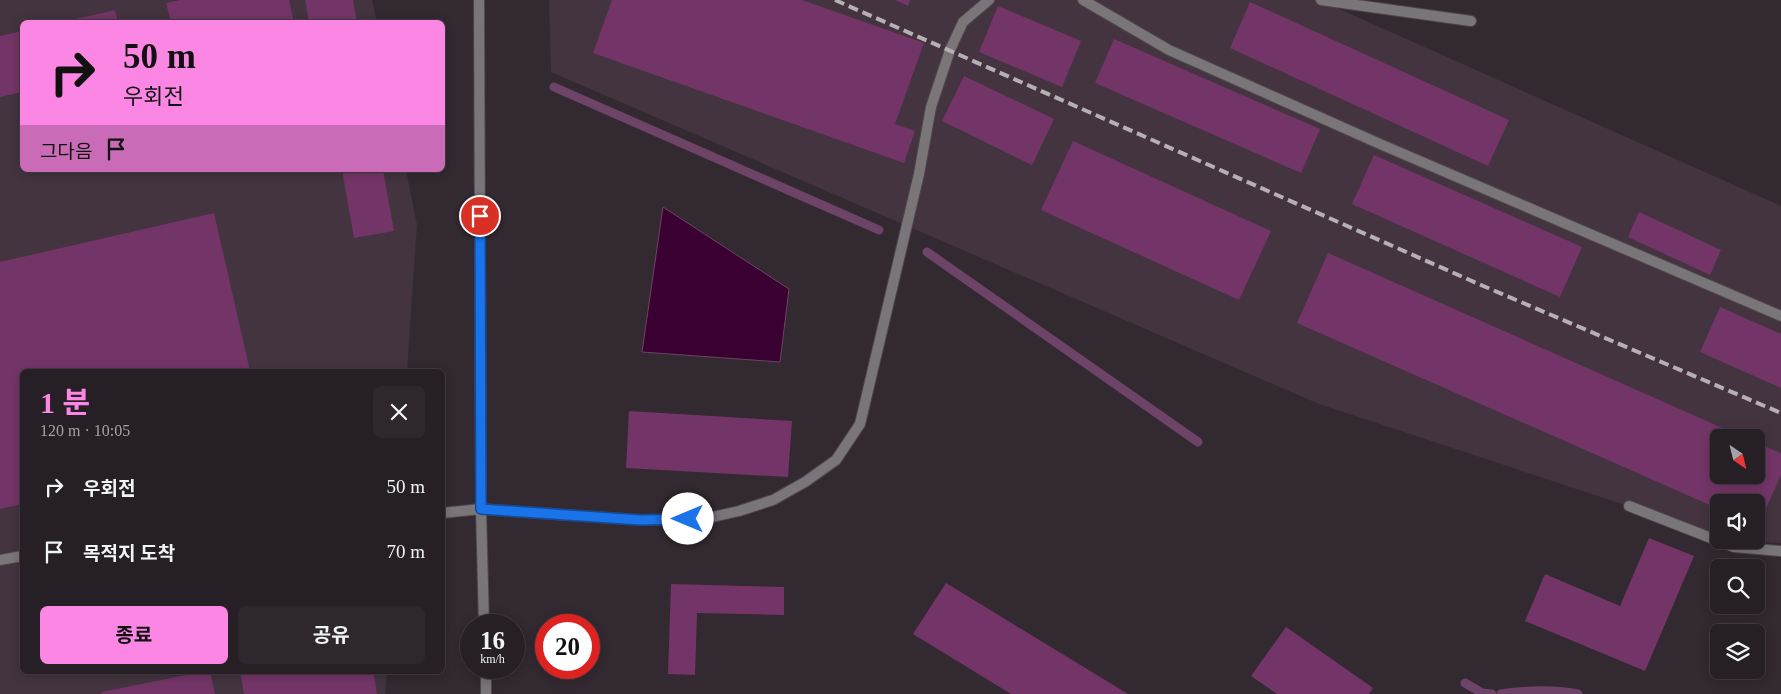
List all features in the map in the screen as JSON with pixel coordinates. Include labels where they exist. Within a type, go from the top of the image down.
[{"type":"street","points":[[480,0],[481,509],[484,614]]},
{"type":"street","points":[[445,513],[481,509],[640,520],[704,519],[739,511],[773,500],[805,482],[836,460],[860,424],[919,174],[931,107],[950,50],[962,22],[989,0]]},
{"type":"street","points":[[1083,0],[1169,50],[1380,144],[1781,316]]},
{"type":"street","points":[[1321,0],[1471,21]]},
{"type":"street","points":[[1628,506],[1734,547],[1781,551]]},
{"type":"street","points":[[0,560],[20,556]]},
{"type":"street","points":[[486,679],[486,694]]},
{"type":"shaded area","points":[[0,0],[372,0],[377,20],[20,20],[20,172],[406,172],[417,225],[407,369],[20,369],[20,674],[387,674],[385,694],[0,694]]},
{"type":"shaded area","points":[[549,0],[1319,0],[1781,206],[1781,543],[1765,542],[1765,494],[1710,494],[1710,533],[1319,404],[551,72]]},
{"type":"shaded area","points":[[663,207],[789,289],[780,362],[642,352]]},
{"type":"building","points":[[180,0],[289,0],[294,20],[170,20],[166,3]]},
{"type":"building","points":[[305,0],[353,0],[357,20],[309,20]]},
{"type":"building","points":[[612,0],[802,0],[924,43],[895,124],[915,131],[904,163],[593,53]]},
{"type":"building","points":[[895,0],[910,0],[908,6]]},
{"type":"building","points":[[1250,2],[1509,120],[1488,166],[1230,48]]},
{"type":"building","points":[[998,6],[1081,41],[1062,87],[979,52]]},
{"type":"building","points":[[115,10],[118,20],[72,20]]},
{"type":"building","points":[[20,31],[20,92],[0,97],[0,36]]},
{"type":"building","points":[[1114,39],[1320,129],[1301,173],[1095,83]]},
{"type":"building","points":[[964,76],[1054,119],[1032,165],[942,121]]},
{"type":"building","points":[[1073,141],[1271,231],[1239,300],[1041,210]]},
{"type":"building","points":[[1374,155],[1582,247],[1560,297],[1352,204]]},
{"type":"building","points":[[342,172],[383,172],[394,231],[354,238]]},
{"type":"building","points":[[1639,212],[1721,250],[1710,275],[1628,237]]},
{"type":"building","points":[[214,213],[250,369],[20,369],[20,504],[0,509],[0,262]]},
{"type":"building","points":[[1328,253],[1725,429],[1710,429],[1710,484],[1765,484],[1765,447],[1781,453],[1781,475],[1765,510],[1765,494],[1710,494],[1710,505],[1297,323]]},
{"type":"building","points":[[1720,307],[1781,334],[1781,388],[1700,352]]},
{"type":"building","points":[[629,411],[792,421],[788,477],[626,468]]},
{"type":"building","points":[[1649,538],[1694,556],[1645,671],[1525,621],[1545,574],[1620,606]]},
{"type":"building","points":[[946,583],[1128,694],[1011,694],[913,634]]},
{"type":"building","points":[[671,584],[784,587],[784,615],[697,613],[695,675],[668,674]]},
{"type":"building","points":[[1286,627],[1373,688],[1369,694],[1277,694],[1251,676]]},
{"type":"building","points":[[191,674],[211,674],[215,694],[102,694],[102,692]]},
{"type":"building","points":[[241,674],[374,674],[377,694],[244,694]]},
{"type":"waterway","points":[[554,87],[879,230]]},
{"type":"waterway","points":[[927,252],[1198,442]]},
{"type":"waterway","points":[[1465,683],[1482,693],[1492,694]]},
{"type":"waterway","points":[[1501,694],[1540,691],[1578,694]]},
{"type":"railway","points":[[835,0],[1481,285],[1781,413]]},
{"type":"route","points":[[480,216],[481,509],[640,520],[688,519]]}]
